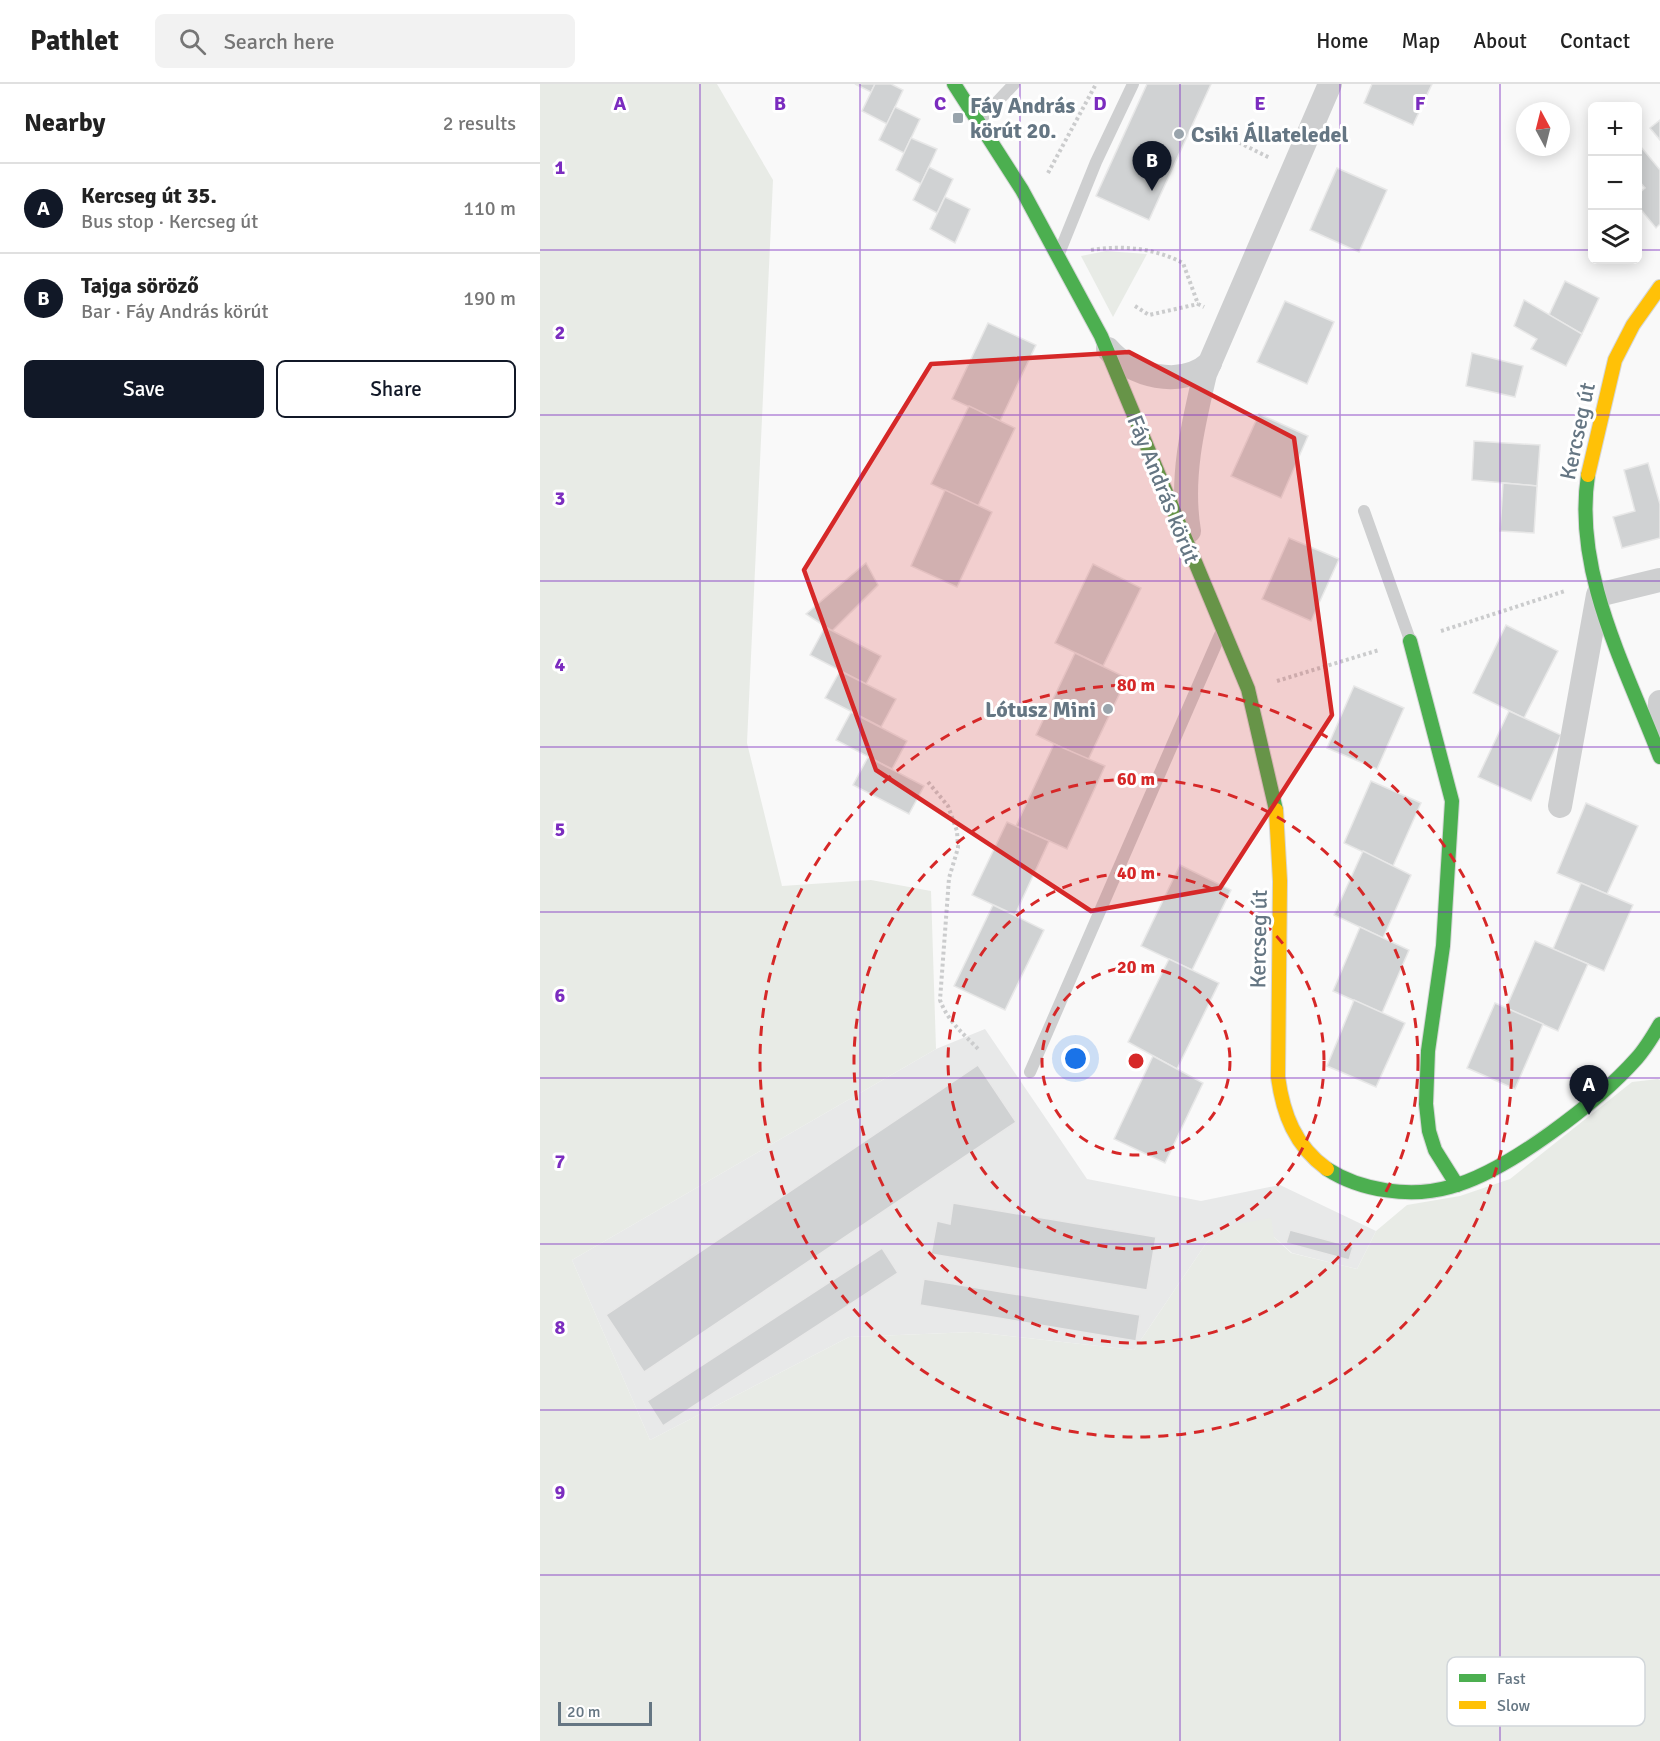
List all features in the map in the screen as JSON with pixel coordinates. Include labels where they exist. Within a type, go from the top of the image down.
[{"type":"street","name":"Fáy András körút","points":[[954,84],[1030,205],[1106,348],[1197,572]]},
{"type":"street","name":"Fáy András körút","points":[[1197,572],[1186,519],[1187,468],[1193,425],[1210,363],[1330,84]]},
{"type":"street","name":"Kercseg út","points":[[1659,755],[1599,595],[1585,526],[1586,481],[1615,360],[1633,325],[1660,287]]},
{"type":"street","points":[[1106,348],[1127,367],[1161,376],[1190,375],[1210,363]]},
{"type":"street","name":"Kercseg út","points":[[1197,572],[1248,689],[1278,820],[1280,881],[1277,1056],[1280,1092],[1287,1123],[1316,1162],[1329,1172],[1375,1188],[1403,1191],[1457,1185],[1517,1153],[1594,1095],[1637,1059],[1660,1024]]},
{"type":"street","points":[[1560,806],[1599,595],[1660,580]]},
{"type":"street","points":[[1410,641],[1452,801],[1443,946],[1428,1051],[1426,1104],[1429,1131],[1435,1150],[1457,1185]]},
{"type":"street","points":[[1659,755],[1660,702]]},
{"type":"street","points":[[1637,1059],[1660,1046]]},
{"type":"lane","points":[[978,122],[1014,84]]},
{"type":"lane","points":[[1058,255],[1095,162],[1132,84]]},
{"type":"lane","points":[[1364,511],[1410,641]]},
{"type":"lane","points":[[1030,1072],[1222,628]]},
{"type":"path","points":[[1030,205],[1096,84]]},
{"type":"path","points":[[1228,136],[1292,170]]},
{"type":"path","points":[[1082,253],[1118,247],[1165,254],[1183,263],[1198,304]]},
{"type":"path","points":[[1135,306],[1149,315],[1198,304],[1229,317]]},
{"type":"path","points":[[928,782],[948,806],[958,848],[949,878],[940,1000],[945,1013],[979,1050]]},
{"type":"highlighted area","points":[[1129,352],[1294,438],[1332,715],[1220,888],[1091,911],[876,770],[804,570],[931,364]]},
{"type":"shaded area","points":[[540,84],[717,84],[773,180],[747,743],[782,886],[871,880],[931,891],[936,1049],[572,1260],[650,1440],[849,1337],[973,1332],[1134,1350],[1207,1242],[1231,1225],[1271,1218],[1274,1237],[1291,1253],[1357,1269],[1376,1231],[1407,1205],[1460,1196],[1510,1179],[1632,1082],[1658,1079],[1660,1080],[1660,1741],[540,1741]]},
{"type":"shaded area","points":[[1106,251],[1147,254],[1113,317],[1081,256]]},
{"type":"shaded area","points":[[985,1029],[1087,1179],[1201,1201],[1280,1185],[1376,1231],[1357,1269],[1292,1253],[1274,1237],[1231,1225],[1207,1242],[1134,1350],[973,1332],[849,1337],[650,1440],[572,1260],[936,1049]]},
{"type":"building","points":[[855,84],[875,84],[871,92]]},
{"type":"building","points":[[875,84],[891,84],[903,90],[887,124],[862,111]]},
{"type":"building","points":[[1147,84],[1211,84],[1149,220],[1096,196]]},
{"type":"building","points":[[1372,84],[1432,84],[1413,125],[1364,103]]},
{"type":"building","points":[[895,107],[920,119],[904,153],[879,140]]},
{"type":"building","points":[[1660,120],[1660,140],[1650,128]]},
{"type":"building","points":[[911,138],[937,149],[921,184],[896,170]]},
{"type":"building","points":[[1642,148],[1660,170],[1660,224],[1656,228],[1642,211],[1642,191],[1645,188],[1642,185]]},
{"type":"building","points":[[929,167],[953,179],[937,213],[913,200]]},
{"type":"building","points":[[1337,168],[1387,190],[1359,252],[1310,230]]},
{"type":"building","points":[[945,197],[970,209],[955,243],[930,229]]},
{"type":"building","points":[[1565,281],[1599,298],[1582,334],[1549,315]]},
{"type":"building","points":[[1524,300],[1582,334],[1566,366],[1531,349],[1537,339],[1514,326]]},
{"type":"building","points":[[1285,301],[1334,322],[1307,384],[1257,362]]},
{"type":"building","points":[[988,323],[1036,345],[1000,421],[952,399]]},
{"type":"building","points":[[1472,353],[1523,366],[1515,397],[1466,386]]},
{"type":"building","points":[[969,406],[1015,428],[978,506],[931,484]]},
{"type":"building","points":[[1259,414],[1308,436],[1281,498],[1231,476]]},
{"type":"building","points":[[1474,441],[1540,445],[1537,486],[1472,480]]},
{"type":"building","points":[[1648,463],[1660,504],[1660,538],[1622,548],[1613,517],[1635,511],[1624,470]]},
{"type":"building","points":[[1503,483],[1537,486],[1534,533],[1500,531]]},
{"type":"building","points":[[945,490],[992,512],[957,587],[911,566]]},
{"type":"building","points":[[1289,538],[1339,559],[1311,621],[1262,599]]},
{"type":"building","points":[[866,563],[878,585],[832,631],[806,614]]},
{"type":"building","points":[[1093,564],[1141,588],[1103,666],[1055,643]]},
{"type":"building","points":[[1506,625],[1558,651],[1524,718],[1473,693]]},
{"type":"building","points":[[825,627],[881,656],[866,684],[810,655]]},
{"type":"building","points":[[1075,653],[1127,678],[1088,760],[1036,735]]},
{"type":"building","points":[[840,671],[896,699],[881,727],[825,698]]},
{"type":"building","points":[[1354,686],[1404,708],[1377,769],[1327,748]]},
{"type":"building","points":[[1509,711],[1561,735],[1531,801],[1478,777]]},
{"type":"building","points":[[851,712],[907,741],[892,769],[836,740]]},
{"type":"building","points":[[1054,744],[1105,766],[1067,849],[1016,826]]},
{"type":"building","points":[[868,757],[924,786],[909,814],[853,785]]},
{"type":"building","points":[[1371,781],[1421,803],[1393,866],[1344,843]]},
{"type":"building","points":[[1586,803],[1638,826],[1607,894],[1557,873]]},
{"type":"building","points":[[1007,822],[1049,841],[1015,915],[972,895]]},
{"type":"building","points":[[1363,851],[1411,875],[1383,938],[1334,915]]},
{"type":"building","points":[[1180,865],[1231,890],[1192,970],[1141,946]]},
{"type":"building","points":[[1581,883],[1633,905],[1604,971],[1553,949]]},
{"type":"building","points":[[993,905],[1044,930],[1005,1010],[954,986]]},
{"type":"building","points":[[1360,927],[1409,950],[1382,1013],[1333,991]]},
{"type":"building","points":[[1535,941],[1588,964],[1558,1031],[1506,1008]]},
{"type":"building","points":[[1169,959],[1219,983],[1177,1069],[1128,1042]]},
{"type":"building","points":[[1354,1000],[1405,1023],[1376,1087],[1327,1066]]},
{"type":"building","points":[[1495,1003],[1543,1024],[1515,1089],[1467,1068]]},
{"type":"building","points":[[1153,1056],[1203,1083],[1165,1163],[1114,1139]]},
{"type":"building","points":[[978,1065],[1016,1122],[644,1372],[606,1315]]},
{"type":"building","points":[[953,1203],[1156,1237],[1147,1290],[931,1254],[937,1221],[950,1224]]},
{"type":"building","points":[[1290,1230],[1353,1247],[1349,1260],[1286,1243]]},
{"type":"building","points":[[882,1248],[898,1273],[663,1426],[647,1401]]},
{"type":"building","points":[[924,1279],[1140,1315],[1136,1341],[920,1305]]},
{"type":"traffic: fast","points":[[954,84],[1022,190],[1101,336],[1248,689],[1276,810]]},
{"type":"traffic: fast","points":[[1588,475],[1585,511],[1588,547],[1595,583],[1618,654],[1660,757]]},
{"type":"traffic: fast","points":[[1410,641],[1452,801],[1443,946],[1428,1051],[1426,1104],[1429,1131],[1435,1150],[1457,1185]]},
{"type":"traffic: fast","points":[[1327,1169],[1355,1183],[1403,1192],[1435,1190],[1473,1179],[1524,1151],[1599,1095],[1637,1058],[1660,1024]]},
{"type":"traffic: slow","points":[[1588,475],[1615,360],[1633,325],[1660,287]]},
{"type":"traffic: slow","points":[[1276,810],[1280,881],[1278,1077],[1283,1104],[1292,1128],[1307,1150],[1327,1169]]},
{"type":"place","name":"Fáy András körút 20.","points":[[958,118]]},
{"type":"place","name":"Csiki Állateledel","points":[[1179,134]]},
{"type":"place","name":"Tajga söröző","points":[[1152,191]]},
{"type":"place","name":"Lótusz Mini","points":[[1108,709]]},
{"type":"place","name":"Kercseg út 35.","points":[[1589,1115]]}]
